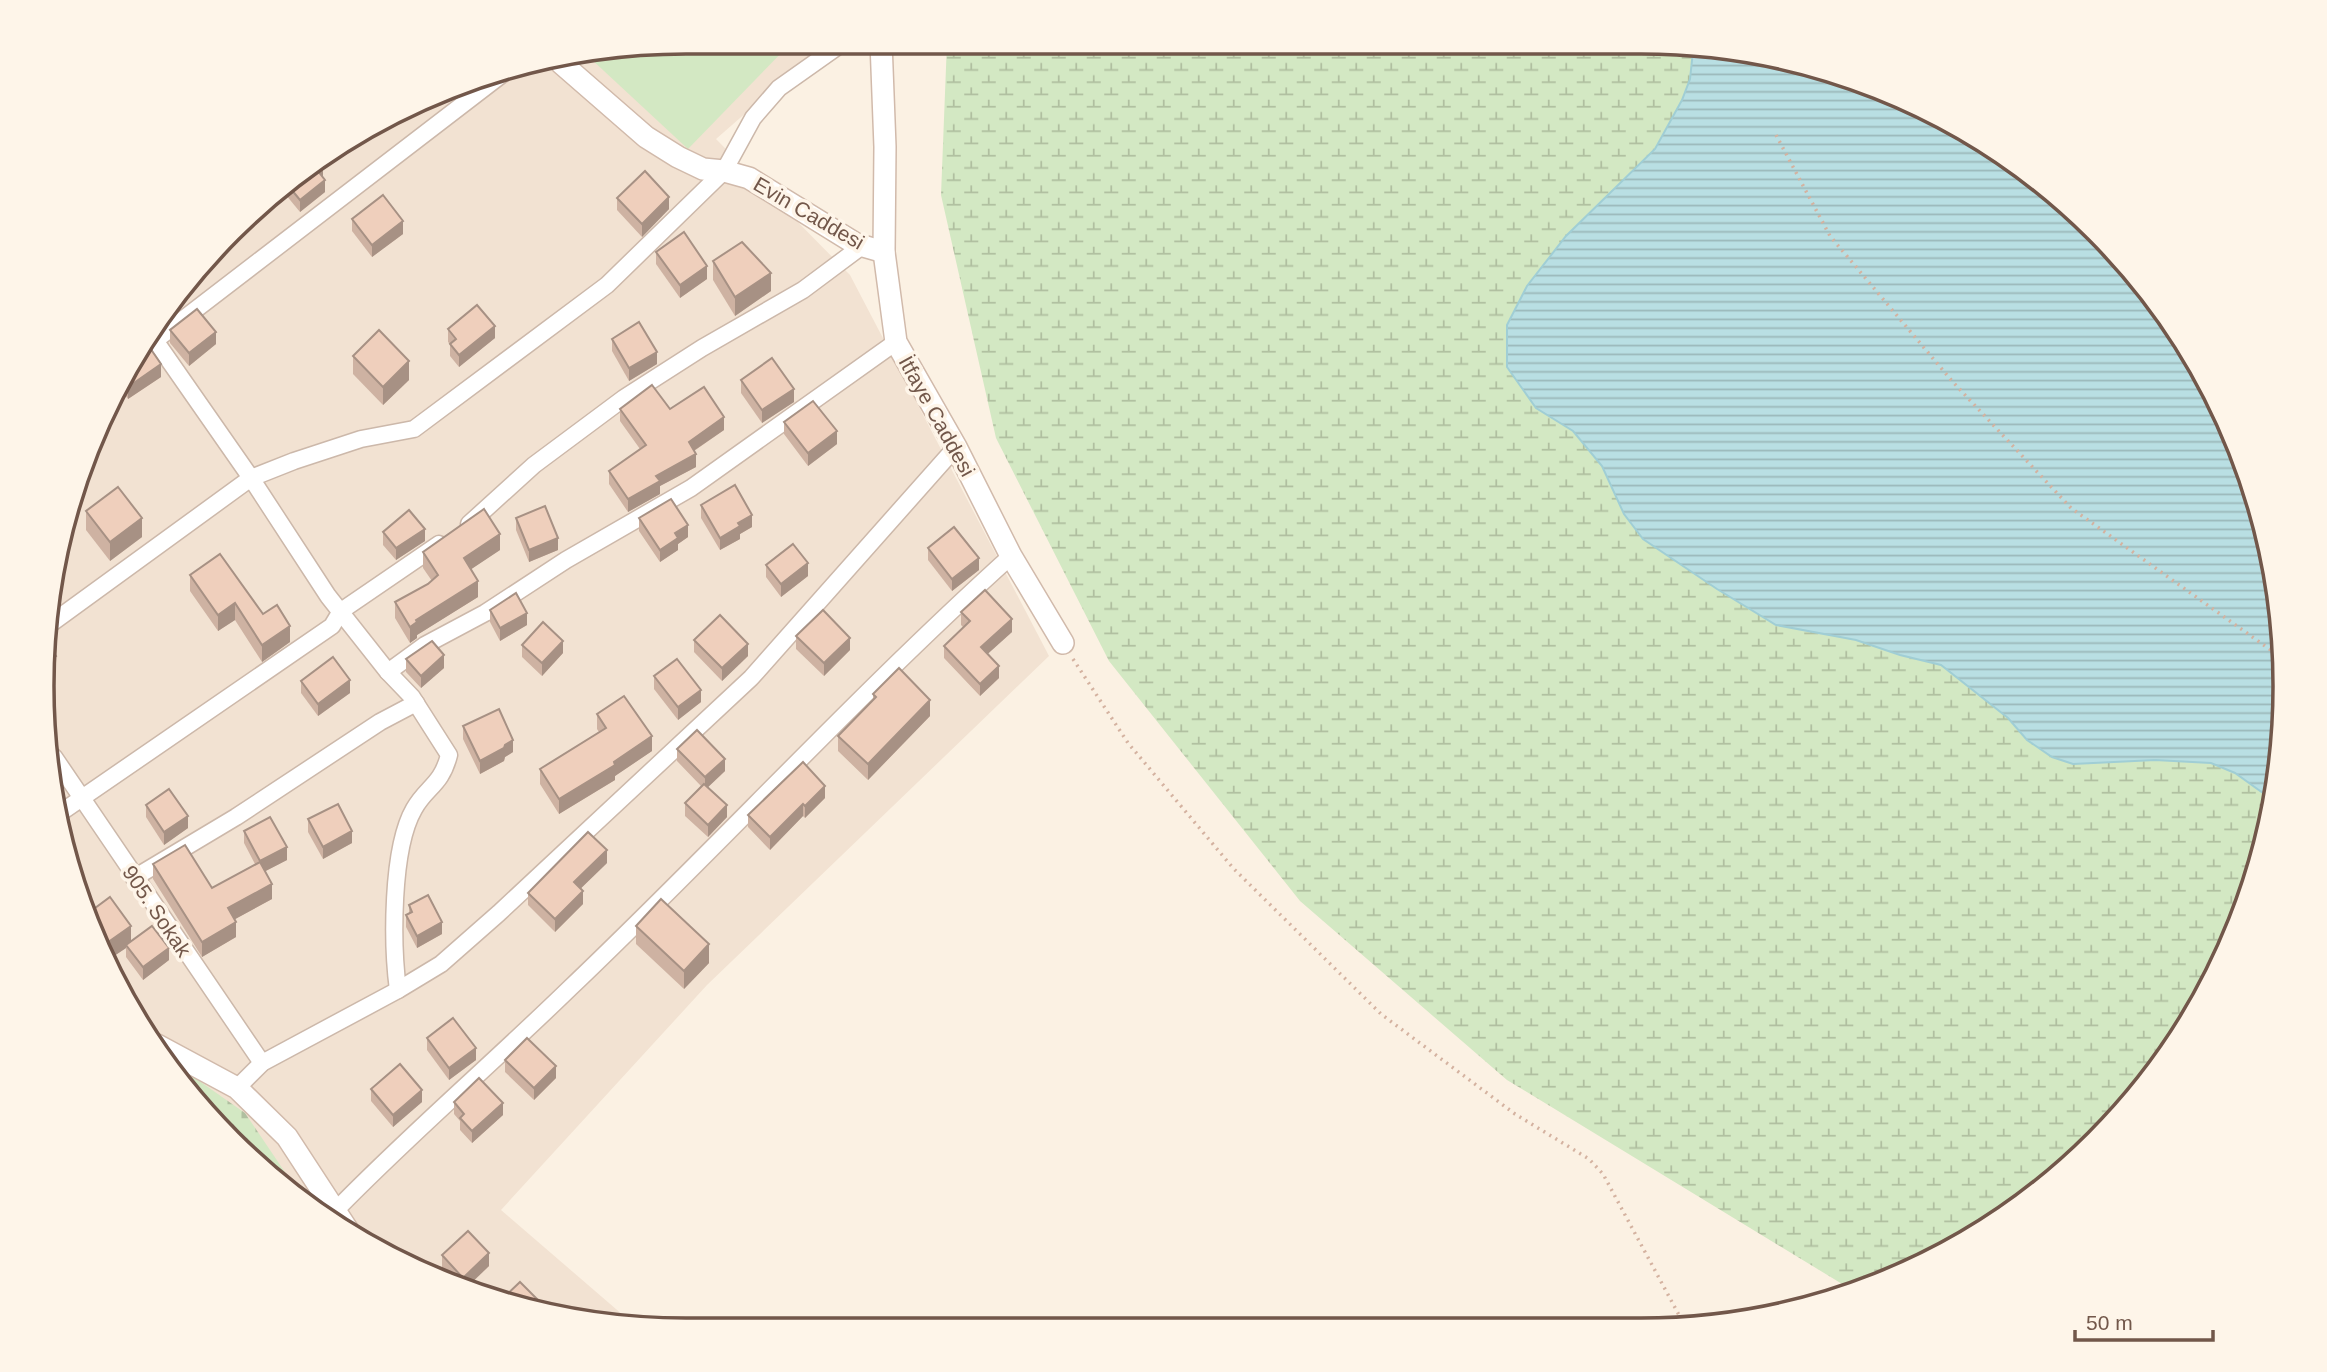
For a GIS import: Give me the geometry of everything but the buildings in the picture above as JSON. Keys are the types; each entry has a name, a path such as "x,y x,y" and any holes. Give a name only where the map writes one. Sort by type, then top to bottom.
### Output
{"street":[{"path":"59,617 251,478 361,439 414,429 607,285 724,171 753,118 779,89 827,54"},
{"name":"İtfaye Caddesi","path":"881,54 885,147 884,252 896,342 956,447 1012,556 1063,643"},
{"name":"Evin Caddesi","path":"564,66 646,137 703,169 749,178 862,246 884,252"},
{"path":"164,330 484,88"},
{"path":"66,809 332,626 341,611 468,524 534,465 624,398 702,348 803,290 862,246"},
{"path":"157,342 251,478 328,596 416,703 449,755 444,773 414,808 405,835 396,886 393,951 398,990"},
{"path":"388,672 425,645 485,613 566,560 691,488 896,342"},
{"path":"237,1088 262,1063 441,964 572,846 751,678 956,447"},
{"path":"337,1210 381,1164 570,988 939,622 1012,556"},
{"path":"134,878 236,817 380,722 416,703"},
{"name":"905. Sokak","path":"60,766 262,1063"},
{"path":"173,1053 237,1088 287,1138 339,1213"}],"path":[{"path":"1776,135 1830,236 1952,381 2071,508 2271,650"},
{"path":"1063,643 1128,743 1233,868 1381,1014 1515,1114 1589,1159 1603,1174 1680,1316"}],"shaded area":[{"path":"686,54 813,54 716,139 850,275 1049,656 707,985 501,1210 621,1314 563,1306 483,1284 407,1253 335,1211 269,1161 239,1133 185,1071 139,1002 102,928 88,889 66,809 60,768 54,686 56,645 66,563 76,522 102,444 119,407 139,370 185,301 239,239 269,211 335,161 370,139 444,102 522,76 563,66"}],"green space":[{"path":"686,54 780,54 688,149 594,61"},
{"path":"947,54 1641,54 1692,57 1690,79 1682,100 1655,150 1566,236 1536,408 1573,431 1602,466 1624,514 1643,539 1776,625 1856,640 1941,665 2008,718 2027,740 2073,764 2155,760 2211,763 2235,773 2263,793 2251,850 2225,928 2188,1002 2142,1071 2088,1133 2026,1187 1957,1233 1920,1253 1843,1284 1507,1080 1300,901 1109,661 996,438 941,195"},
{"path":"185,1071 245,1113 288,1176 239,1133"}],"water":[{"path":"1692,57 1764,66 1844,88 1920,119 1992,161 2058,211 2116,269 2142,301 2188,370 2208,407 2225,444 2251,522 2267,604 2273,686 2263,793 2235,773 2211,763 2155,760 2073,764 2052,757 2027,740 2008,718 1941,665 1856,640 1776,625 1643,539 1624,514 1602,466 1573,431 1536,408 1507,367 1507,325 1527,286 1566,236 1655,149 1682,100 1690,79"}]}
